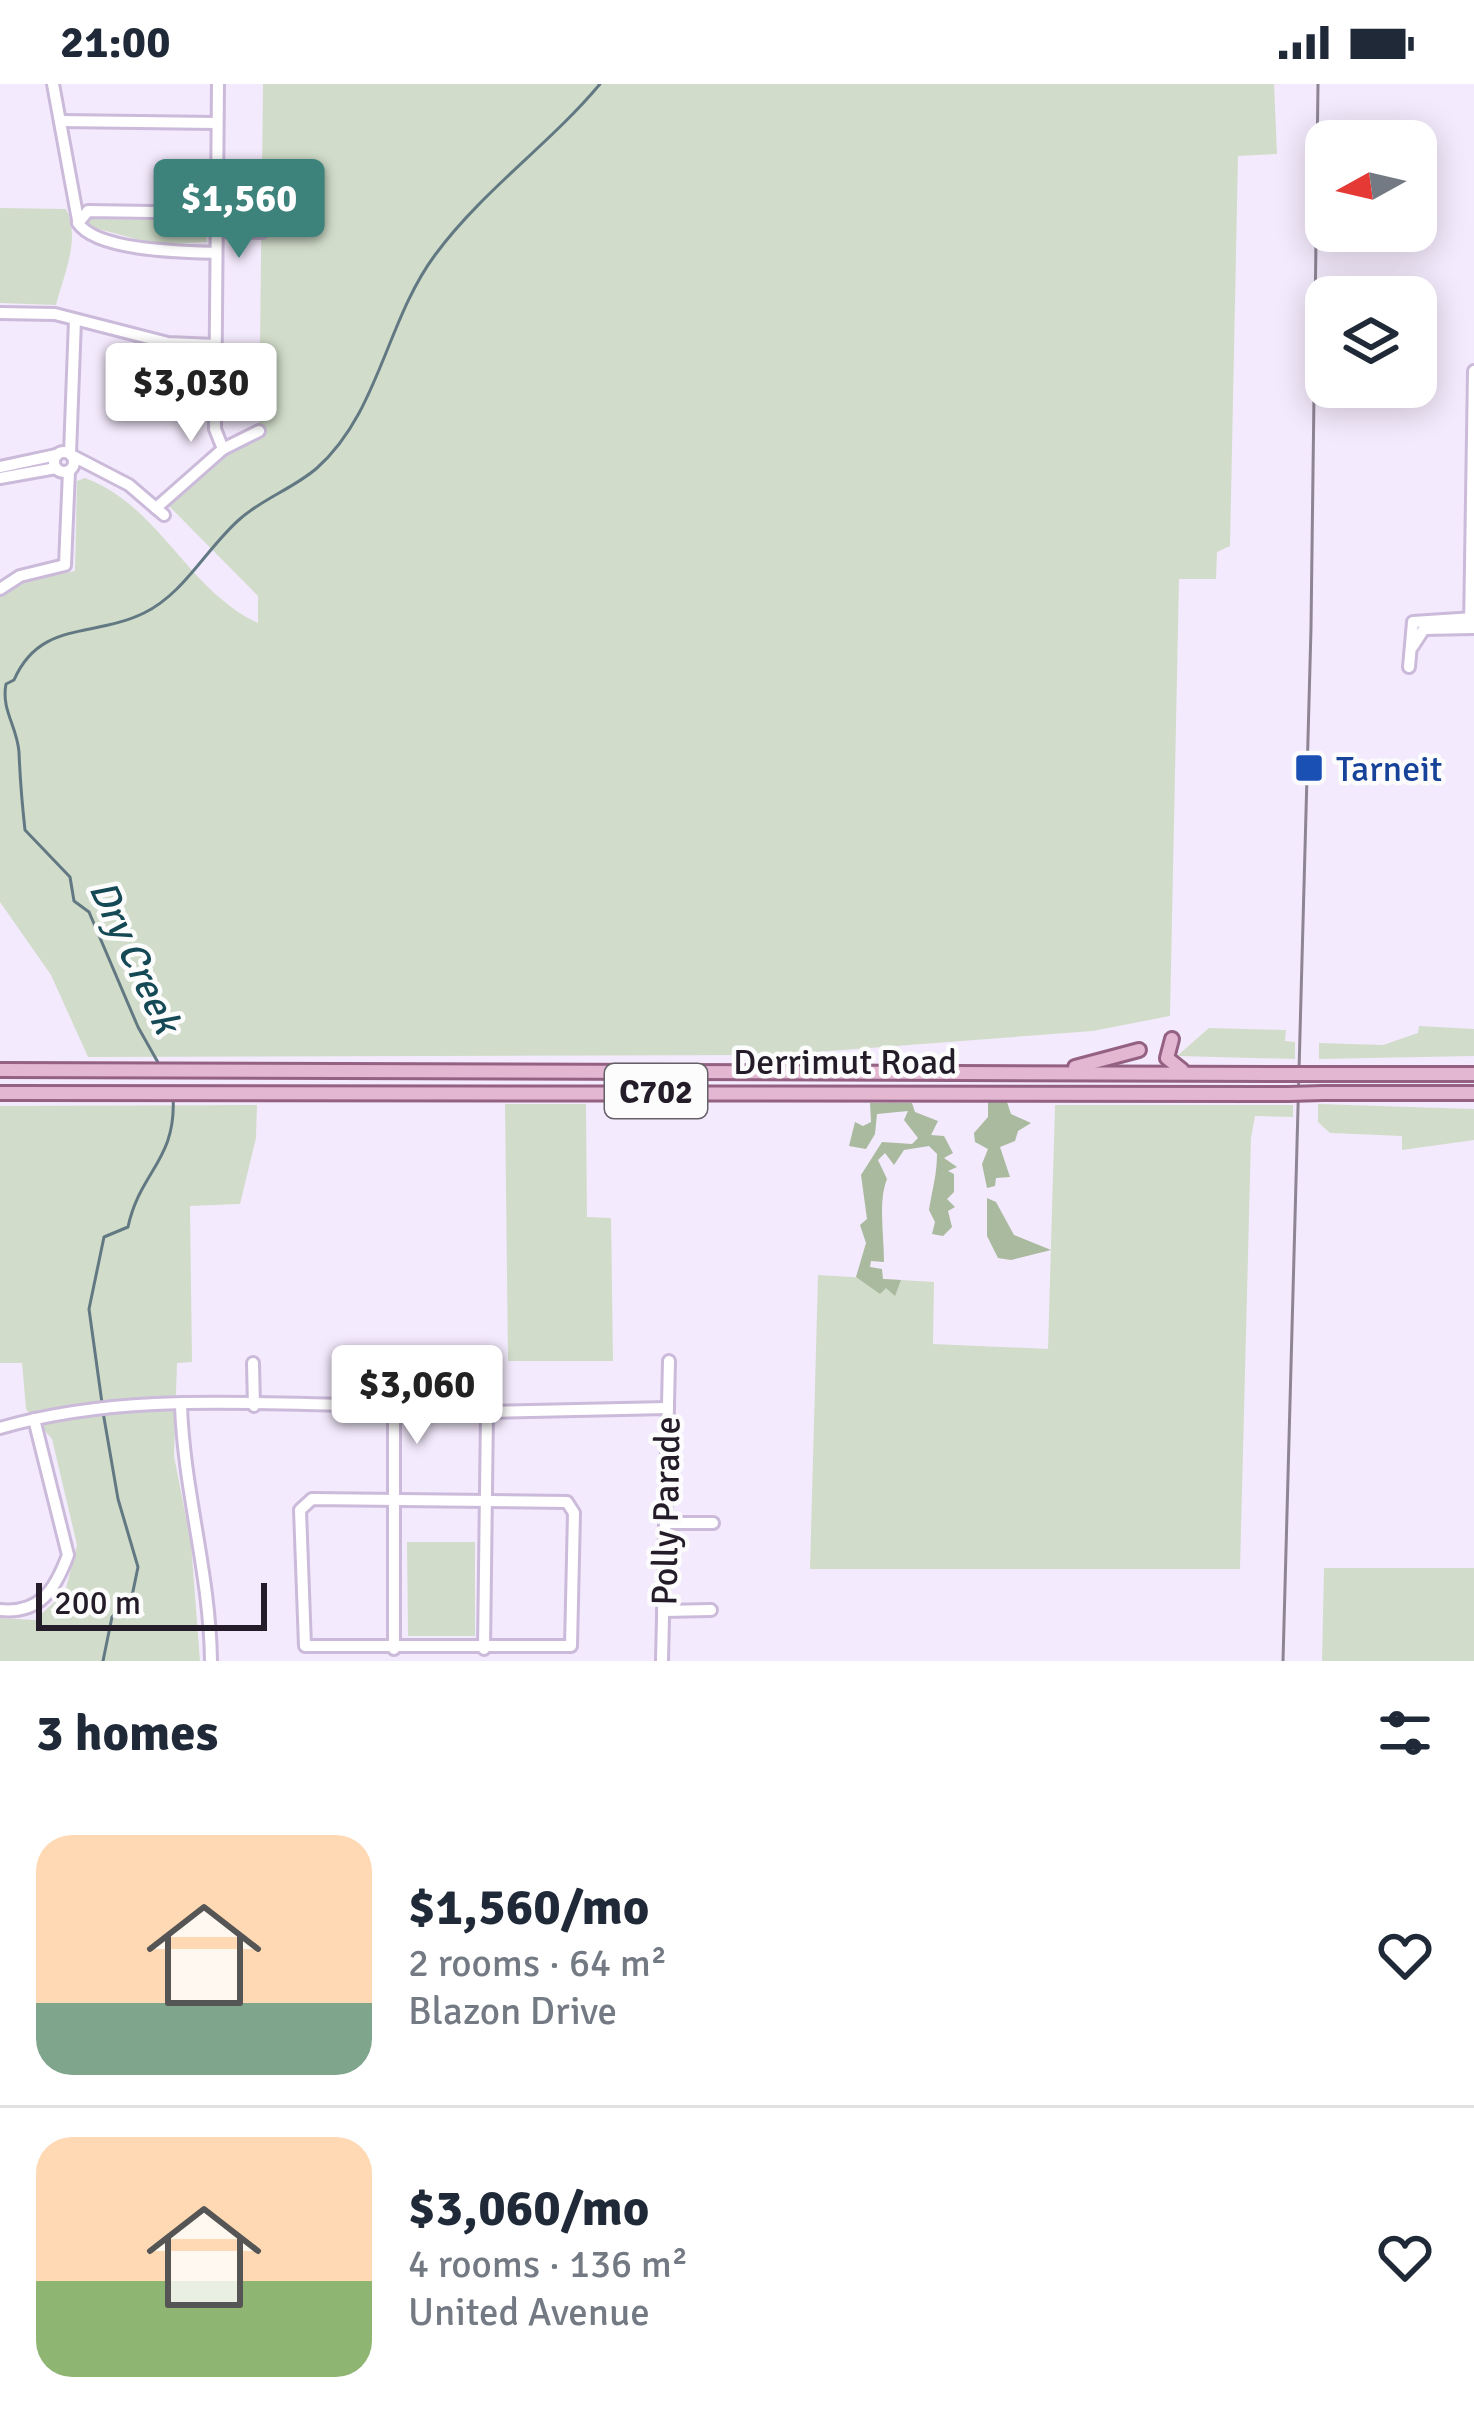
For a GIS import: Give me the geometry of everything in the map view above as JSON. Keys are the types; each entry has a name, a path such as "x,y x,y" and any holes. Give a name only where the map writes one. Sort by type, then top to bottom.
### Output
{"main road":[{"path":"1172,1039 1168,1062 1190,1072"},
{"path":"1062,1070 1138,1050"},
{"name":"Derrimut Road","path":"0,1070 1474,1074"},
{"path":"1132,1094 1135,1072"},
{"name":"Derrimut Road","path":"0,1093 1474,1094"}],"street":[{"path":"53,84 72,200 86,232 148,250 215,253"},
{"path":"218,84 214,429 223,449"},
{"path":"60,121 217,123"},
{"path":"81,217 216,213"},
{"path":"216,231 262,232"},
{"path":"0,313 75,320 168,343 215,345"},
{"path":"0,589 20,576 65,565 68,496 64,462 75,320"},
{"path":"1409,668 1413,622 1472,623 1474,371"},
{"path":"0,467 64,462 99,470 160,512 223,449 259,431"},
{"path":"0,478 64,462"},
{"name":"Polly Parade","path":"662,1661 669,1361"},
{"path":"394,1362 394,1649"},
{"path":"254,1363 254,1406"},
{"path":"0,1428 82,1408 124,1405 394,1406"},
{"path":"181,1406 184,1462 206,1566 211,1661"},
{"path":"484,1649 484,1421 491,1409 668,1408"},
{"path":"0,1610 38,1606 68,1555 34,1418"},
{"path":"309,1499 484,1501 571,1504 574,1615 573,1641 566,1648 438,1655 305,1646 300,1536 301,1507 309,1499"},
{"path":"665,1523 712,1523"},
{"path":"663,1610 710,1610"}],"green space":[{"path":"263,84 1274,84 1277,154 1238,156 1230,546 1217,552 1216,579 1179,579 1170,1016 1093,1031 777,1055 88,1057 51,975 0,902 0,595 20,581 75,571 77,481 85,478 134,508 212,591 258,623 258,596 169,506 228,451 259,435"},
{"path":"0,208 66,209 72,244 56,305 0,303"},
{"path":"88,219 203,220 207,242 159,245 87,226"},
{"path":"1419,1026 1474,1029 1474,1056 1319,1059 1319,1043 1383,1045 1418,1033"},
{"path":"1209,1028 1286,1030 1285,1041 1295,1042 1295,1059 1177,1056"},
{"path":"1006,1099 1011,1114 1031,1123 1018,1131 1015,1141 1000,1147 1010,1177 996,1178 995,1186 987,1188 982,1164 988,1149 975,1142 974,1133 988,1117 988,1101"},
{"path":"870,1103 912,1103 915,1112 938,1121 931,1135 944,1136 953,1153 944,1158 957,1167 948,1171 954,1174 954,1192 947,1199 955,1207 948,1211 952,1227 943,1236 932,1234 935,1222 929,1210 937,1154 929,1146 904,1150 894,1165 885,1153 878,1160 887,1179 882,1208 884,1262 871,1261 870,1267 882,1269 883,1279 901,1280 895,1296 886,1288 880,1294 856,1277 866,1243 860,1225 867,1219 861,1175 882,1142 912,1144 918,1138 904,1120 908,1111 877,1114 875,1134 866,1149 849,1146 855,1122 863,1126 871,1122"},
{"path":"505,1104 586,1104 587,1217 611,1218 613,1361 508,1361"},
{"path":"1318,1104 1474,1109 1474,1140 1402,1150 1402,1136 1330,1133 1318,1122"},
{"path":"257,1105 256,1138 240,1204 190,1206 192,1362 177,1363 174,1456 191,1543 200,1661 0,1661 0,1618 35,1620 65,1592 77,1545 52,1439 26,1409 22,1363 0,1363 0,1106"},
{"path":"1055,1105 1293,1105 1293,1117 1255,1116 1251,1138 1240,1569 810,1569 818,1275 934,1282 933,1344 1048,1349"},
{"path":"987,1198 996,1202 1014,1235 1051,1250 1011,1260 998,1258 987,1236"},
{"path":"407,1542 475,1542 475,1636 408,1636"},
{"path":"1324,1568 1474,1568 1474,1661 1322,1661"}],"waterway":[{"name":"Dry Creek","path":"160,1066 138,1027 89,912 74,901 70,877 25,830 19,752 6,684 38,648 53,639 125,621 159,604 241,518 317,468 355,421 418,281 435,255 600,84"},
{"name":"Dry Creek","path":"102,1403 89,1309 104,1237 128,1227 164,1151 173,1096"},
{"name":"Dry Creek","path":"103,1412 118,1499 138,1567 132,1596 112,1617 103,1661"}],"railway":[{"path":"1283,1661 1311,628 1318,84"}],"place":[{"name":"Tarneit","path":"1309,768"}]}
